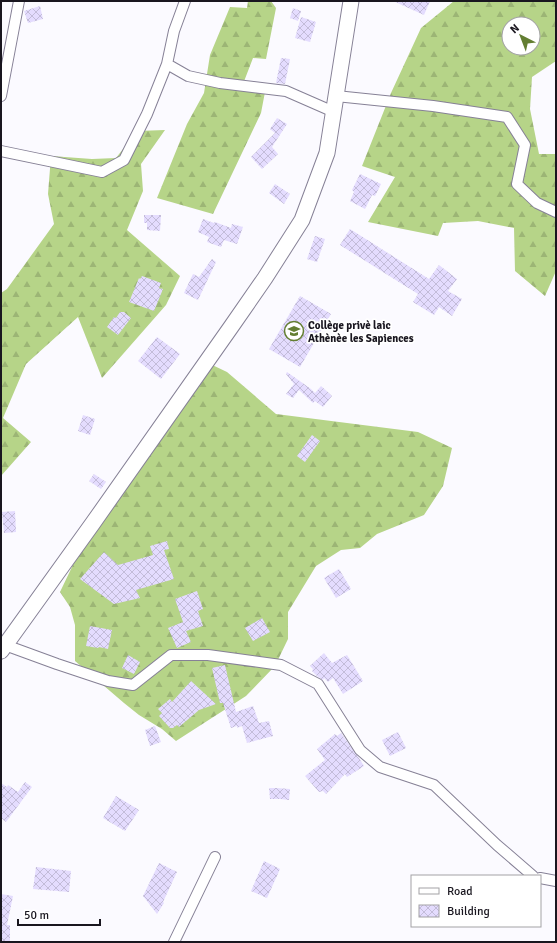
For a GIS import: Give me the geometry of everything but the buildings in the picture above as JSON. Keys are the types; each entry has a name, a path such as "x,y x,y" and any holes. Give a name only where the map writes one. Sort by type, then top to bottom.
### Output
{"street":[{"path":"1,96 19,1"},
{"path":"1,151 102,172 124,160 147,114 167,64 174,31 185,1"},
{"path":"351,1 327,153 302,220 265,278 227,333 3,648 108,681 133,685 171,655 208,655 281,666 318,684 360,750 380,766 434,785 497,845 532,875"},
{"path":"167,64 188,76 220,83 286,91 334,112"},
{"path":"336,96 433,106 507,117 525,145 517,184 537,203 556,212"},
{"path":"174,942 215,857"},
{"path":"541,878 556,881"}],"green space":[{"path":"248,1 271,1 276,8 266,59 253,58 243,84 265,92 261,113 213,214 157,198 187,124 204,93 210,55 230,7 247,8"},
{"path":"454,1 556,1 556,61 532,77 530,109 539,154 556,154 556,271 545,296 515,271 514,228 478,221 443,223 438,236 368,222 395,177 362,166 391,93 421,28"},
{"path":"165,130 141,164 143,191 127,230 180,276 166,305 102,378 78,317 26,364 3,418 31,442 1,476 1,293 7,289 54,224 48,194 51,156 92,159 116,158 137,131"},
{"path":"206,362 227,372 276,414 418,432 452,448 443,486 424,515 377,534 360,548 341,550 316,566 288,612 288,639 275,666 246,696 176,741 162,729 139,715 75,661 75,625 70,607 60,592 93,523"}],"place":[{"name":"Collège privè laic Athènèe les Sapiences","path":"294,331"}]}
